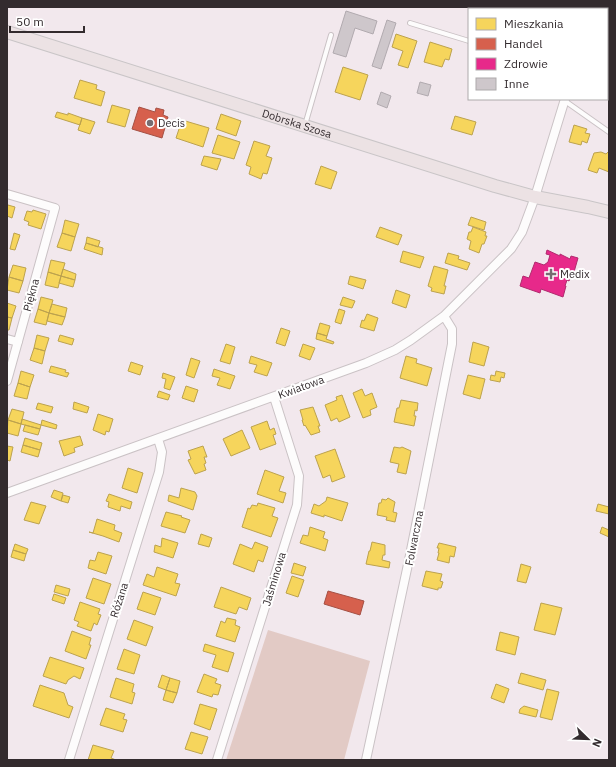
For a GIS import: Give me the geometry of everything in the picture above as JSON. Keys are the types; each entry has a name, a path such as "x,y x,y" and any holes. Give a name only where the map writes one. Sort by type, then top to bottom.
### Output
{"main road":[{"name":"Dobrska Szosa","path":"7,32 494,186 535,197 588,206 609,212"},
{"name":"Dobrska Szosa","path":"588,206 609,204"}],"street":[{"name":"Kwiatowa","path":"7,493 366,363 395,350 411,340 444,316 511,249 519,237 535,197 565,100"},
{"name":"Piękna","path":"7,194 54,208 7,381"},
{"name":"Folwarczna","path":"366,760 410,556 452,344 452,329 444,316"},
{"path":"7,339 18,342"},
{"name":"Jaśminowa","path":"217,760 297,505 300,476 274,397"},
{"name":"Różana","path":"69,760 159,472 162,452 158,439"}],"lane":[{"path":"410,23 468,41"},
{"path":"304,126 331,35"},
{"path":"565,100 609,132"}],"shaded area":[{"path":"268,630 370,661 344,760 226,760"}],"building: Mieszkania":[{"path":"396,34 417,41 408,68 398,65 403,51 392,47"},
{"path":"430,42 452,49 449,60 445,59 442,67 424,62"},
{"path":"343,67 368,75 360,100 335,92"},
{"path":"80,80 97,85 96,89 105,92 101,106 74,98"},
{"path":"112,105 130,110 125,127 107,122"},
{"path":"57,112 68,115 68,113 82,118 80,125 55,117"},
{"path":"221,114 241,121 236,136 216,129"},
{"path":"455,116 476,122 472,135 451,129"},
{"path":"82,118 95,122 90,134 78,130"},
{"path":"182,120 209,128 203,147 176,138"},
{"path":"574,125 587,129 585,133 590,134 587,143 582,141 581,145 569,142"},
{"path":"218,135 240,142 234,159 212,153"},
{"path":"254,141 270,146 266,156 272,158 267,174 263,173 261,179 249,174 251,167 246,165"},
{"path":"601,152 606,154 609,152 609,172 599,168 597,173 588,170 594,153"},
{"path":"204,156 221,159 217,170 201,165"},
{"path":"321,166 337,172 331,189 315,184"},
{"path":"8,205 15,207 12,218 7,216"},
{"path":"33,210 46,214 41,229 28,225 29,222 24,220 27,211 32,212"},
{"path":"471,217 486,222 484,230 468,225"},
{"path":"65,220 79,224 75,237 62,233"},
{"path":"380,227 402,235 398,245 376,237"},
{"path":"473,227 486,232 485,236 487,236 479,253 469,249 471,241 467,239 469,232 471,232"},
{"path":"14,233 20,235 15,250 10,249"},
{"path":"62,233 75,237 71,251 57,247"},
{"path":"87,237 100,241 98,247 86,243"},
{"path":"86,243 103,248 102,255 84,249"},
{"path":"403,251 424,257 420,268 400,262"},
{"path":"448,253 459,256 458,259 470,263 467,270 445,263"},
{"path":"51,260 65,263 61,276 48,272"},
{"path":"13,265 26,268 23,281 9,277"},
{"path":"434,266 448,270 444,286 446,286 444,294 431,291 432,288 428,286"},
{"path":"63,269 76,274 75,280 61,276"},
{"path":"48,272 61,276 58,288 45,285"},
{"path":"61,276 75,280 73,287 59,283"},
{"path":"350,276 366,280 363,289 348,284"},
{"path":"9,277 23,281 19,293 7,290"},
{"path":"396,290 410,295 406,308 392,303"},
{"path":"41,297 53,300 49,313 38,309"},
{"path":"343,297 355,301 352,308 340,305"},
{"path":"7,303 16,306 12,318 7,317"},
{"path":"52,304 67,308 65,317 49,313"},
{"path":"38,309 49,313 46,325 34,322"},
{"path":"339,309 345,311 341,324 335,322"},
{"path":"49,313 65,317 62,325 47,321"},
{"path":"367,314 378,318 374,331 360,327 362,320 364,321"},
{"path":"7,317 12,318 9,330 7,330"},
{"path":"320,323 330,326 327,336 317,333"},
{"path":"281,328 290,331 285,346 276,343"},
{"path":"317,333 327,336 326,339 334,342 333,344 316,339"},
{"path":"37,335 49,338 45,351 34,348"},
{"path":"60,335 74,339 72,345 58,341"},
{"path":"473,342 489,347 484,366 469,362"},
{"path":"226,344 235,347 230,364 220,361"},
{"path":"303,344 315,348 310,360 299,356"},
{"path":"34,348 45,351 42,364 30,360"},
{"path":"251,356 272,363 267,376 254,372 257,365 249,363"},
{"path":"406,356 417,359 416,363 432,368 427,386 400,378"},
{"path":"191,358 200,361 194,378 186,375"},
{"path":"131,362 143,366 140,375 128,371"},
{"path":"51,366 66,370 65,372 69,373 67,377 49,372"},
{"path":"214,369 235,376 230,389 217,385 220,378 212,376"},
{"path":"21,371 34,375 30,387 18,383"},
{"path":"496,371 505,373 504,378 501,377 500,382 490,380 491,375 495,376"},
{"path":"163,373 175,377 170,390 164,388 166,379 162,378"},
{"path":"468,375 485,379 480,399 463,394"},
{"path":"18,383 30,387 27,399 14,396"},
{"path":"186,386 198,390 194,402 182,398"},
{"path":"362,389 365,396 372,393 377,407 370,410 371,415 363,418 353,393"},
{"path":"159,391 170,395 168,400 157,397"},
{"path":"342,395 350,417 339,422 337,418 331,421 325,405 337,400 336,397"},
{"path":"401,400 418,403 417,411 415,410 414,416 416,416 414,426 394,422 397,408 399,408"},
{"path":"74,402 89,407 87,413 73,409"},
{"path":"38,403 53,407 51,413 36,409"},
{"path":"313,407 320,426 318,426 320,432 311,435 305,425 304,426 300,410"},
{"path":"12,409 24,412 21,424 8,420"},
{"path":"98,414 113,419 109,432 106,431 105,435 93,430"},
{"path":"22,419 41,425 40,429 21,424"},
{"path":"8,420 21,424 18,436 7,433"},
{"path":"42,420 57,425 56,429 41,425"},
{"path":"267,421 270,430 274,428 276,434 273,435 276,444 260,450 251,427"},
{"path":"25,425 40,429 38,435 23,431"},
{"path":"242,430 250,448 231,456 223,439"},
{"path":"80,436 83,445 74,448 75,452 64,456 59,441"},
{"path":"25,438 42,443 40,450 23,445"},
{"path":"23,445 40,450 38,457 21,452"},
{"path":"7,446 13,447 10,461 7,460"},
{"path":"203,446 207,457 204,457 206,470 195,474 188,460 191,459 188,451"},
{"path":"394,447 402,447 411,451 406,474 397,472 399,464 390,462"},
{"path":"335,449 345,477 332,482 330,475 323,478 315,456"},
{"path":"128,468 143,473 137,493 122,488"},
{"path":"265,470 284,477 279,491 286,493 283,503 257,494"},
{"path":"181,488 195,492 197,496 193,510 168,501 169,495 179,498"},
{"path":"54,490 63,493 61,501 51,497"},
{"path":"109,494 132,502 130,509 121,506 120,511 108,507 109,502 106,501"},
{"path":"63,495 70,497 68,503 61,501"},
{"path":"327,497 348,503 342,521 324,515 324,517 311,513 314,504 319,506 326,501"},
{"path":"388,498 395,502 393,512 397,513 395,522 386,520 387,517 377,515 379,503 381,503 382,499 386,500"},
{"path":"31,502 46,506 39,524 24,520"},
{"path":"258,503 275,508 272,516 278,518 271,537 242,527 248,508 250,509 252,505 257,506"},
{"path":"598,504 609,507 609,514 596,511"},
{"path":"166,512 182,516 181,517 190,520 185,533 161,526"},
{"path":"97,519 115,525 114,530 122,533 119,542 89,532 93,533"},
{"path":"310,527 325,532 323,538 328,540 325,551 300,543 303,535 308,536"},
{"path":"602,527 609,530 609,537 600,533"},
{"path":"201,534 212,538 209,547 198,544"},
{"path":"162,538 178,543 173,558 154,552 155,545 161,547"},
{"path":"255,542 268,547 263,562 258,560 254,572 233,564 240,544 252,549"},
{"path":"372,542 385,545 385,555 383,555 382,560 390,562 389,568 366,564"},
{"path":"439,543 456,547 454,557 450,556 449,563 437,560 439,548 437,548"},
{"path":"15,544 28,549 26,554 13,550"},
{"path":"13,550 26,554 24,561 11,557"},
{"path":"98,552 112,556 106,574 88,568 90,560 95,561"},
{"path":"294,563 306,567 303,576 291,573"},
{"path":"521,564 531,567 526,583 517,581"},
{"path":"157,567 178,574 175,583 180,584 176,596 143,585 147,574 154,577"},
{"path":"426,571 442,574 440,581 443,582 441,588 438,588 438,590 422,586"},
{"path":"292,576 304,580 298,597 286,593"},
{"path":"93,578 111,584 104,604 86,598"},
{"path":"56,585 70,589 68,596 54,592"},
{"path":"221,587 251,598 247,610 239,607 236,614 214,607"},
{"path":"143,592 161,598 155,615 137,609"},
{"path":"54,594 66,598 64,604 52,600"},
{"path":"80,602 100,609 98,614 101,615 97,625 94,623 91,631 77,626 79,622 74,620"},
{"path":"541,603 562,608 555,635 534,630"},
{"path":"227,618 236,620 235,625 240,627 235,642 216,636 221,621 225,623"},
{"path":"134,620 153,627 146,646 127,639"},
{"path":"72,631 91,638 89,645 91,645 86,659 65,651"},
{"path":"500,632 519,637 515,655 496,650"},
{"path":"205,644 234,653 228,672 212,667 216,655 203,651"},
{"path":"124,649 140,655 134,674 117,669"},
{"path":"50,657 84,668 80,679 74,676 68,680 66,684 43,676"},
{"path":"521,673 546,680 543,690 518,683"},
{"path":"204,674 217,679 215,683 221,685 218,695 213,694 212,697 197,692"},
{"path":"162,675 170,678 166,690 158,687"},
{"path":"116,678 134,684 132,692 135,693 132,704 110,697"},
{"path":"170,678 180,681 177,693 166,690"},
{"path":"496,684 509,689 504,703 491,698"},
{"path":"40,685 64,693 68,705 73,707 69,718 33,706"},
{"path":"547,689 559,692 552,720 540,717"},
{"path":"166,690 177,693 173,703 163,700"},
{"path":"200,704 217,709 210,730 194,724"},
{"path":"524,706 538,710 536,717 519,713 520,709"},
{"path":"106,708 125,714 123,719 127,720 123,732 100,725"},
{"path":"191,732 208,737 202,754 185,749"},
{"path":"93,745 114,751 111,758 116,760 88,760"}],"building: Handel":[{"name":"Decis","path":"139,107 155,112 156,108 164,110 163,115 168,117 162,138 132,129"},
{"path":"328,591 364,601 360,615 324,604"}],"building: Zdrowie":[{"name":"Medix","path":"547,250 570,259 571,256 578,258 574,272 573,271 569,281 567,280 563,297 541,289 540,293 520,286 523,276 529,278 535,262 544,265 548,262 550,255 546,254"}],"building: Inne":[{"path":"346,11 377,21 373,34 355,28 346,57 333,53"},
{"path":"387,20 396,23 381,69 372,66"},
{"path":"420,82 431,85 428,96 417,93"},
{"path":"381,92 391,96 387,108 377,104"}],"place":[{"name":"Decis","path":"150,123"},
{"name":"Medix","path":"551,274"}]}
